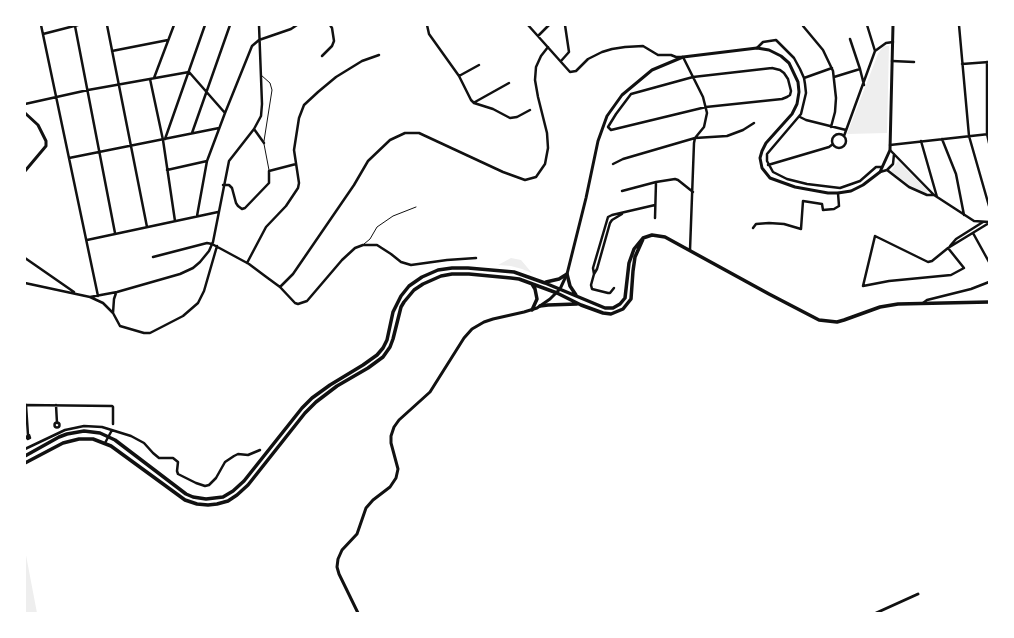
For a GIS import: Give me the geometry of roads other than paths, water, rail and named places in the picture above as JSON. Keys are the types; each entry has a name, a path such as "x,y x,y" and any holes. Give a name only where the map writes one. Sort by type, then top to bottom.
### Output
{"main road":[{"path":"25,456 59,437 73,432 92,432 115,440 186,494 193,497 206,499 223,497 233,492 241,485 302,408 312,398 377,355 387,340 393,312 398,301 405,291 418,280 427,275 445,269 468,268 514,272 545,282 605,308 613,308 620,304 625,298 631,254 643,238 652,235 661,235 819,320 837,322 884,306 923,303 989,302"},
{"path":"25,463 73,439 93,439 105,443 184,500 197,504 208,505 228,501 237,496 248,485 316,402 337,386 368,368 383,356 390,347 404,302 418,287 434,278 452,274 520,279 557,293 581,305 608,314 620,311 627,305 631,297 635,257 643,238"},
{"path":"545,282 559,279 567,274 570,286 577,296"},
{"path":"531,283 535,289 537,299 532,310"},
{"path":"540,306 571,304 581,305"}],"street":[{"path":"41,25 98,296"},
{"path":"63,25 64,29"},
{"path":"43,34 78,25"},
{"path":"107,25 147,227"},
{"path":"154,78 174,25"},
{"path":"164,139 205,25"},
{"path":"192,133 230,25"},
{"path":"90,297 117,292 180,274 193,268 209,251 212,244 229,161 260,120 262,111 259,25"},
{"path":"197,216 208,162 219,128 252,46 259,40 291,29 297,25"},
{"path":"322,56 332,46 334,41 332,28 330,25"},
{"path":"427,25 429,34 459,76 474,103 493,109 510,118 517,117 530,110"},
{"path":"528,25 570,72 573,72 588,60 602,52 625,47 643,46 658,55 671,55 676,57 757,48 769,50 781,56 789,63 798,82 799,92 797,104 792,114 766,143 762,151 760,162 762,168 770,178 774,180 810,190 838,193 851,191 859,188 880,172 887,170 893,164 894,154"},
{"path":"538,36 549,25"},
{"path":"561,61 570,52 565,25"},
{"path":"867,25 876,51"},
{"path":"880,172 890,150 893,25"},
{"path":"959,25 969,136 989,206"},
{"path":"74,26 88,90 115,234"},
{"path":"803,26 823,50 832,68 836,98 835,112 831,127"},
{"path":"850,39 864,85"},
{"path":"112,51 168,40"},
{"path":"757,48 763,42 776,40 794,58 804,78 806,93 800,117 767,154 768,165 775,174 807,184 840,188 854,184 860,181 872,169 882,167"},
{"path":"833,144 839,147 843,146 846,140 844,136 846,130 876,51 886,43 893,42"},
{"path":"280,287 293,274 354,185 368,160 390,140 405,133 419,133 503,172 525,180 536,177 545,164 548,148 547,133 535,80 536,67 541,56 548,47"},
{"path":"247,263 266,227 286,206 297,191 299,183 295,144 299,118 304,105 336,77 362,61 379,55"},
{"path":"683,57 706,107 706,123 701,132 695,138 693,151 693,192 690,250"},
{"path":"358,613 339,574 337,567 338,559 342,550 357,534 366,508 373,500 390,487 396,478 398,469 391,443 391,436 394,427 399,420 430,392 464,338 472,329 493,319 532,310 557,293 567,274 586,198 598,141 607,116 622,95 646,74 660,66 683,57"},
{"path":"892,61 914,62"},
{"path":"962,64 988,62 989,144"},
{"path":"459,76 479,65"},
{"path":"772,68 780,70 784,73 788,79 791,91 790,95 782,99 706,107 611,130 608,127 631,94 693,76 772,68"},
{"path":"804,78 832,68"},
{"path":"834,77 860,69"},
{"path":"25,104 88,90 189,72"},
{"path":"189,72 225,114"},
{"path":"150,79 164,139 175,221"},
{"path":"474,103 509,83"},
{"path":"25,113 38,125 46,141 46,146 25,171"},
{"path":"800,117 806,120 846,130"},
{"path":"613,164 623,159 695,138 728,136 743,130 754,123"},
{"path":"69,158 219,128"},
{"path":"254,129 264,143"},
{"path":"833,144 832,140 834,136 838,134 844,136"},
{"path":"890,144 988,134"},
{"path":"942,139 956,174 964,216"},
{"path":"921,141 938,198"},
{"path":"768,165 829,147 833,144"},
{"path":"890,150 938,198 974,221 989,222"},
{"path":"168,170 208,162"},
{"path":"223,185 229,185 232,188 236,203 238,206 245,208 269,184 269,170 296,164"},
{"path":"887,170 908,187 926,195 934,195"},
{"path":"622,192 656,182 678,180 693,192"},
{"path":"655,218 656,182"},
{"path":"753,228 756,224 769,223 784,224 801,229 804,201 822,204 823,210 834,209 838,206 838,193"},
{"path":"614,288 610,293 608,293 592,289 591,285 610,223 612,220 625,213 655,205"},
{"path":"87,240 218,212"},
{"path":"948,248 956,239 983,221"},
{"path":"948,248 964,268 951,275 888,281 862,286 876,236 928,262 932,261 948,248 989,222"},
{"path":"973,233 989,262"},
{"path":"153,257 207,243 212,244 247,263 280,287 295,303 301,304 310,299 342,260 355,248 363,245 377,245 401,262 411,264 476,258"},
{"path":"25,283 90,297 103,303 113,313 120,326 144,333 150,333 183,316 198,302 204,291 217,246"},
{"path":"25,258 76,294"},
{"path":"923,303 926,300 971,289 989,282"},
{"path":"113,313 114,299 117,292"},
{"path":"28,435 26,405 112,406 113,424"},
{"path":"56,405 57,422"},
{"path":"25,449 65,430 84,426 112,430 131,436 144,443 159,458 173,458 178,462 178,474 205,486 209,485 216,478 225,462 234,456 238,454 248,455 260,450"},
{"path":"105,443 112,430"},
{"path":"876,613 918,594"}],"lane":[{"path":"261,75 270,83 272,90 264,143 269,170"},
{"path":"363,245 370,239 377,227 393,216 416,207"}]}
